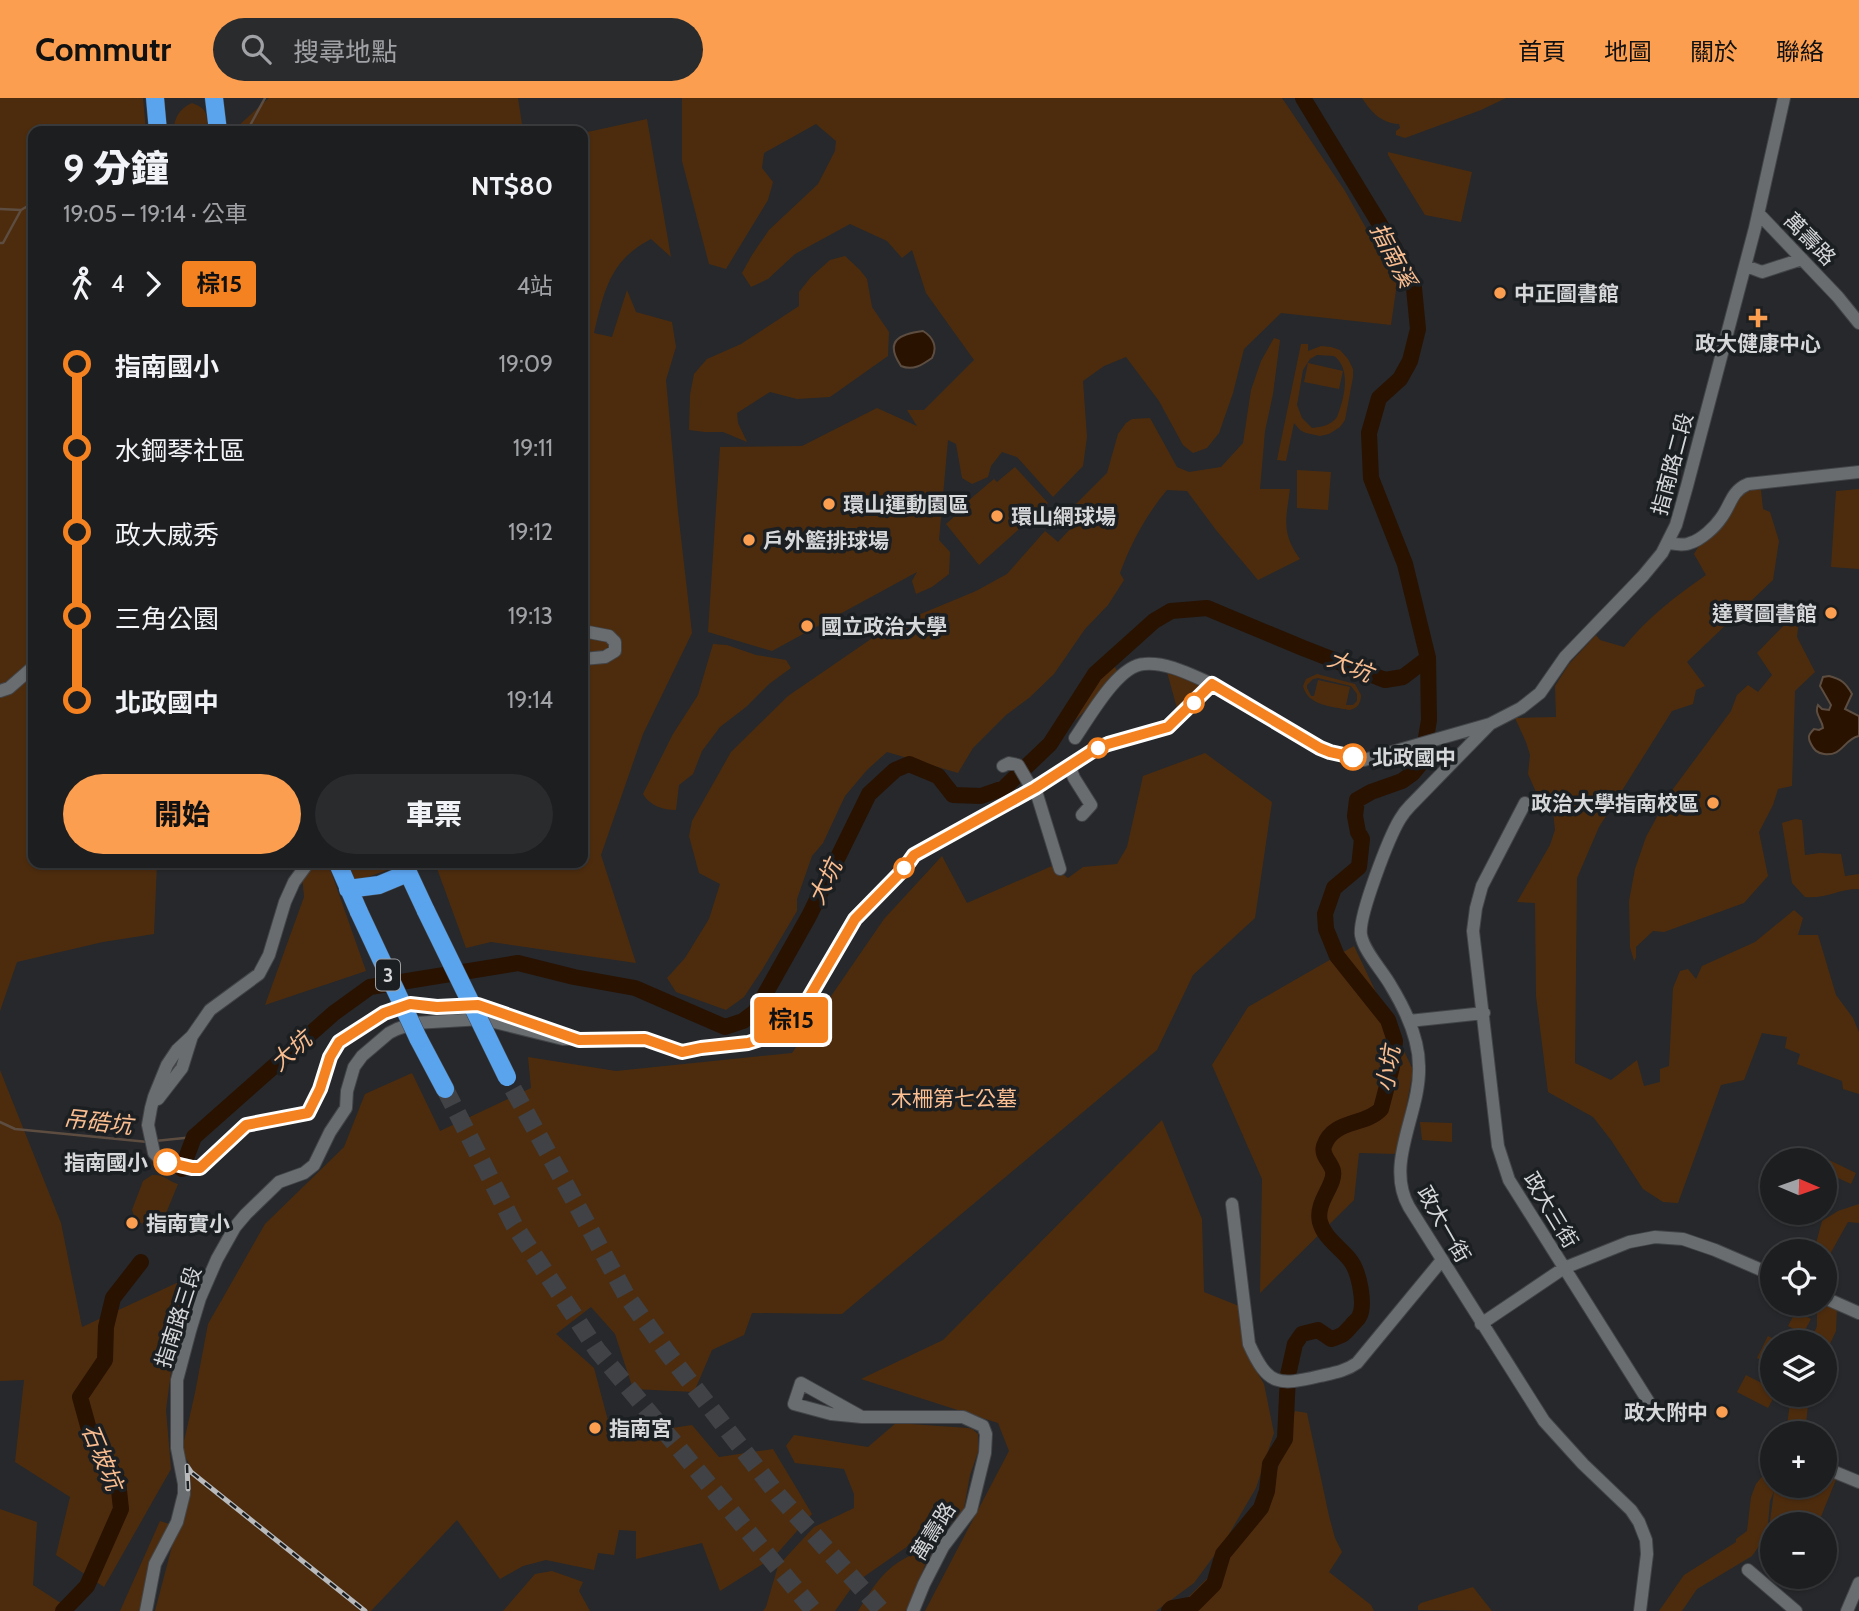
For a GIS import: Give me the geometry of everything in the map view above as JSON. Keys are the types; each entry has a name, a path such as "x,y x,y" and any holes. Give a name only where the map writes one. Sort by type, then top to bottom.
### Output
{"highway":[{"path":"155,98 158,126"},
{"path":"214,98 217,126"},
{"name":"3","path":"340,868 418,1038 445,1089"},
{"path":"348,889 379,884 406,868 510,1083"}],"street":[{"name":"指南路二段","path":"1212,684 1330,752 1364,760 1490,724 1521,708 1540,693 1565,657 1643,576 1668,543 1676,525 1746,266 1784,98"},
{"name":"萬壽路","path":"1759,214 1838,297 1859,323"},
{"path":"1746,266 1762,272 1802,259"},
{"path":"1668,543 1686,544 1698,539 1721,519 1736,491 1748,484 1859,472"},
{"path":"588,632 609,636 615,642 615,651 606,657 588,659"},
{"path":"1075,738 1120,676 1135,666 1145,664 1171,667 1212,684"},
{"path":"0,691 9,688 28,671"},
{"name":"指南路三段","path":"146,1611 155,1564 177,1522 184,1494 177,1448 177,1380 200,1298 217,1259 235,1227 246,1214 279,1182 304,1173 314,1165 330,1132 346,1108 347,1091 354,1067 362,1056 397,1028 482,1019 545,1035 579,1040 645,1039 682,1052 748,1043 770,1036 792,1019 807,1001 855,919 904,869 914,855 1094,750 1168,727 1212,684"},
{"name":"政大一街","path":"1490,724 1400,818 1388,843 1362,917 1361,936 1369,953 1392,986 1409,1021 1420,1067 1401,1161 1400,1186 1404,1199 1544,1421 1583,1464 1631,1510 1639,1522 1646,1540 1647,1554 1640,1611"},
{"path":"1003,766 1018,765 1032,785 1060,869"},
{"path":"1069,765 1091,805 1082,815"},
{"name":"政大三街","path":"1525,803 1482,886 1474,931 1499,1146 1508,1180 1650,1404"},
{"path":"304,868 285,902 269,955 259,974 210,1010 192,1036 181,1068 151,1108 148,1125 154,1153 161,1160 200,1168 246,1125 308,1113 320,1089 330,1057 339,1042 384,1013 410,1004 437,1007 478,1005 579,1040"},
{"path":"1409,1021 1483,1013"},
{"path":"1232,1204 1249,1344 1264,1371 1282,1382 1297,1382 1349,1369 1357,1363 1442,1260"},
{"path":"1481,1324 1564,1268 1629,1242 1655,1237 1683,1239 1760,1269"},
{"path":"1837,1303 1859,1313"},
{"name":"萬壽路","path":"862,1417 801,1383 794,1404 831,1414 862,1417 962,1417 983,1426 986,1434 985,1453 971,1510 943,1546 913,1611"},
{"path":"1837,1473 1859,1482"},
{"path":"1748,1570 1796,1611"},
{"path":"1847,1611 1859,1583"}],"green space":[{"path":"0,98 143,98 146,126 28,126 28,868 157,868 154,934 103,942 17,962 0,1011"},
{"path":"269,98 518,98 522,126 238,126"},
{"path":"682,98 1282,98 1345,191 1397,283 1391,325 1281,313 1244,349 1219,433 1207,448 1193,453 1183,445 1159,401 1126,357 1104,366 1083,381 1087,437 1083,466 1053,497 1017,457 1002,452 991,466 988,477 972,484 962,478 956,444 948,440 939,540 950,552 949,574 932,587 916,594 912,581 917,572 772,651 708,632 720,447 802,446 877,408 917,426 907,410 924,410 974,360 926,293 912,250 902,258 887,241 850,224 795,254 768,279 751,287 742,273 752,255 769,230 818,184 835,151 836,141 816,124 764,153 762,168 773,182 768,200 726,269 709,264 682,161"},
{"path":"1362,98 1506,98 1405,138 1396,135 1399,124 1377,116"},
{"path":"192,103 204,110 208,126 174,126 178,114"},
{"path":"647,119 671,257 651,239 626,257 611,278 594,333 612,337 627,290 636,312 672,322 676,347 666,380 692,633 643,734 601,855 636,963 491,942 466,948 437,868 588,868 588,132"},
{"path":"1388,152 1472,172 1461,222 1425,215"},
{"path":"845,256 867,279 872,307 889,332 888,356 830,397 797,399 770,392 737,413 738,423 747,442 723,432 689,430 690,395 694,374 707,359 741,344 799,306 799,292 811,277 830,260"},
{"path":"1274,338 1280,340 1265,431 1260,489 1290,489 1287,533 1300,559 1258,580 1187,491 1167,490 1134,540 1120,573 1124,580 1108,605 1085,629 1054,674 1006,715 973,748 958,773 887,752 845,796 823,843 812,856 797,899 797,911 744,997 726,1010 676,992 667,978 685,958 709,919 720,884 699,873 689,836 692,821 731,752 788,696 887,628 976,591 1007,574 1045,531 1058,542 1074,525 1064,516 1107,473 1118,434 1132,419 1150,418 1177,467 1189,472 1221,467 1243,443 1251,390 1261,361"},
{"path":"1301,344 1308,344 1308,351 1321,346 1340,350 1353,369 1345,420 1340,427 1320,436 1300,430 1294,423 1286,461 1277,460","holes":["1317,355 1334,356 1340,362 1345,376 1340,410 1332,422 1312,428 1302,418 1297,405 1303,370 1310,359"]},
{"path":"1308,363 1343,371 1339,389 1304,382"},
{"name":"環山網球場","path":"1015,467 1048,503 979,565 946,524 971,505 968,501 994,479 997,482"},
{"path":"1297,470 1331,472 1328,510 1297,508"},
{"path":"1755,488 1761,490 1763,509 1770,512 1779,541 1773,580 1687,662 1705,686 1696,690 1693,704 1672,711 1599,827 1577,878 1575,1063 1611,1080 1637,1060 1644,1086 1660,1082 1660,1069 1669,1066 1673,988 1680,971 1688,969 1696,979 1702,966 1755,942 1794,910 1803,918 1798,935 1818,935 1836,995 1853,1018 1859,1032 1859,1094 1843,1089 1842,1081 1797,1064 1800,1054 1785,1048 1787,1037 1762,1033 1744,1080 1721,1085 1678,1203 1663,1202 1643,1189 1593,1117 1548,1092 1536,996 1535,903 1517,902 1550,845 1555,830 1553,811 1540,801 1528,774 1530,755 1515,718 1556,717 1555,686 1569,664 1596,635 1600,640 1624,647 1662,608 1706,575 1694,554 1738,497"},
{"path":"1859,489 1859,569 1831,567 1836,491"},
{"path":"1791,618 1798,627 1797,637 1815,672 1795,691 1792,786 1778,789 1759,832 1768,876 1744,903 1664,932 1653,931 1636,947 1634,961 1630,947 1629,901 1635,869 1646,837 1670,793 1731,711 1737,695 1748,685 1758,692 1772,675 1757,653"},
{"path":"713,644 786,660 791,668 720,727 702,751 693,774 679,785 676,810 662,808 649,802 643,794 673,734 698,695"},
{"path":"1112,663 1118,672 1075,721 1092,686"},
{"path":"1167,672 1185,677 1201,688 1178,712"},
{"path":"1317,674 1355,684 1361,695 1359,703 1349,710 1315,701 1306,693 1303,686 1306,679","holes":["1318,678 1351,686 1357,694 1357,701 1353,705 1346,705 1350,687 1318,680 1314,696 1311,696 1307,688 1313,679"]},
{"name":"木柵第七公墓","path":"1205,753 1272,802 1255,918 1193,975 1157,1050 842,1314 752,1313 744,1335 712,1350 694,1392 633,1389 615,1334 591,1307 556,1334 594,1368 610,1428 645,1432 692,1425 719,1457 773,1449 812,1514 774,1557 720,1591 702,1543 636,1559 636,1531 619,1530 614,1555 598,1553 594,1570 546,1560 523,1566 500,1579 457,1520 371,1611 368,1611 192,1470 182,1450 208,1324 265,1224 344,1147 365,1094 412,1073 440,1131 531,1088 528,1057 616,1071 792,1053 884,919 942,856 967,903 1052,866 1068,878 1083,867 1117,864 1127,847 1143,776"},
{"path":"1802,820 1805,855 1841,854 1845,876 1859,874 1859,889 1805,897 1792,883 1782,823"},
{"path":"301,868 330,868 366,971 265,1005 304,897"},
{"path":"347,868 393,868 354,882"},
{"path":"1354,946 1413,1070 1398,1154 1359,1153 1354,1200 1260,1293 1262,1179 1212,1065 1248,1007"},
{"path":"0,1070 61,1223 82,1327 183,1280 166,1410 171,1469 104,1587 56,1555 70,1497 15,1462 24,1380 0,1381"},
{"path":"1162,1120 1202,1219 1204,1292 1239,1306 1246,1353 1264,1384 1274,1433 1256,1488 1225,1541 1194,1583 1156,1611 925,1611 1009,1451 998,1423 861,1379 943,1340"},
{"path":"1420,1122 1452,1123 1452,1142 1422,1140"},
{"path":"1838,1164 1856,1173 1851,1184 1838,1178"},
{"path":"152,1175 178,1184 158,1233 152,1231 153,1226 140,1222 132,1210 143,1181"},
{"path":"1859,1204 1859,1223 1848,1222 1837,1242 1837,1239 1817,1239 1821,1225 1838,1225 1838,1211"},
{"path":"1793,1316 1811,1319 1805,1330 1796,1330 1788,1326"},
{"path":"1817,1316 1837,1316 1836,1330 1815,1330"},
{"path":"1746,1375 1760,1382 1760,1404 1737,1392"},
{"path":"1789,1407 1808,1407 1806,1421 1788,1421"},
{"path":"1295,1411 1307,1413 1329,1516 1342,1552 1329,1572 1371,1605 1374,1611 1174,1611 1224,1562 1267,1504"},
{"path":"896,1423 968,1428 978,1434 978,1452 970,1475 964,1508 953,1522 940,1519 930,1524 918,1539 855,1583 835,1611 763,1611 778,1566 814,1527 854,1508 854,1494 844,1469 795,1463 786,1446 794,1435 868,1447"},
{"path":"191,1474 362,1611 155,1611"},
{"path":"1760,1479 1760,1498 1771,1498 1769,1512 1760,1512 1760,1545 1752,1556 1697,1589 1682,1611 1659,1611 1684,1575 1736,1542 1736,1539 1747,1531 1751,1497"},
{"path":"1773,1498 1829,1498 1823,1512 1771,1512"},
{"path":"0,1509 37,1522 33,1585 73,1611 0,1611"},
{"path":"160,1521 169,1524 139,1611 120,1611"},
{"path":"942,1528 947,1529 928,1558 906,1611 858,1611 888,1571 922,1548"},
{"path":"552,1571 583,1582 579,1591 590,1611 503,1611 535,1574"},
{"path":"1473,1587 1492,1611 1418,1610 1421,1603"}],"shaded area":[{"path":"923,331 934,343 932,358 913,368 901,366 894,350 897,340 907,334"},
{"path":"1823,677 1840,680 1852,694 1845,709 1859,716 1859,736 1835,753 1822,754 1816,751 1809,737 1814,729 1823,728 1817,711 1818,705 1829,710 1831,705 1820,686"}],"waterway":[{"path":"250,126 265,98"},
{"name":"小坑","path":"1169,1611 1194,1604 1214,1584 1223,1554 1261,1508 1267,1491 1270,1464 1285,1439 1288,1375 1295,1344 1302,1334 1318,1330 1331,1339 1341,1335 1358,1319 1361,1312 1360,1288 1353,1265 1329,1238 1320,1222 1320,1208 1333,1176 1323,1150 1328,1137 1335,1131 1381,1109 1392,1067 1395,1041 1388,1020 1337,956 1326,929 1325,914 1334,888 1359,867 1362,839 1355,816 1357,800 1402,781 1413,773 1422,762 1429,720 1428,658 1405,564 1371,478 1369,433 1379,398 1400,379 1410,361 1418,329 1414,288 1395,249 1303,98"},
{"path":"0,243 3,243 21,210 28,206"},
{"path":"0,209 21,210"},
{"name":"大坑","path":"182,1169 194,1137 334,1013 370,987 518,963 635,988 725,1027 743,1021 755,1012 809,916 869,794 895,770 909,764 938,776 953,795 981,796 1004,788 1050,744 1095,674 1154,621 1171,611 1207,608 1385,680 1403,677 1428,658"},
{"name":"吊硞坑","path":"0,1122 15,1129 148,1142"},
{"name":"吊硞坑","path":"155,1141 194,1137"},
{"name":"石坡坑","path":"63,1611 87,1586 121,1509 118,1481 90,1433 80,1397 105,1360 106,1327 113,1298 141,1262"}],"tunnel":[{"path":"445,1089 514,1225 597,1350 814,1611"},
{"path":"513,1089 626,1295 778,1495 882,1611"}],"railway":[{"path":"188,1489 187,1466 191,1472 365,1611"}],"bus line":[{"name":"棕15","path":"167,1162 200,1168 246,1125 308,1113 320,1089 330,1057 339,1042 384,1013 410,1004 437,1007 478,1005 579,1040 645,1039 682,1052 748,1043 770,1036 792,1019 807,1001 855,919 904,869 914,855 1035,788 1094,750 1168,727 1212,684 1320,748 1353,757"}],"place":[{"name":"中正圖書館","path":"1500,293"},
{"name":"政大健康中心","path":"1758,318"},
{"name":"環山運動園區","path":"829,504"},
{"name":"環山網球場","path":"997,516"},
{"name":"戶外籃排球場","path":"749,540"},
{"name":"達賢圖書館","path":"1831,613"},
{"name":"國立政治大學","path":"807,626"},
{"name":"北政國中","path":"1353,757"},
{"name":"政治大學指南校區","path":"1713,803"},
{"name":"指南國小","path":"167,1162"},
{"name":"指南實小","path":"132,1223"},
{"name":"政大附中","path":"1722,1412"},
{"name":"指南宮","path":"595,1428"}],"water label":[{"name":"指南溪","path":"1393,255"}]}
